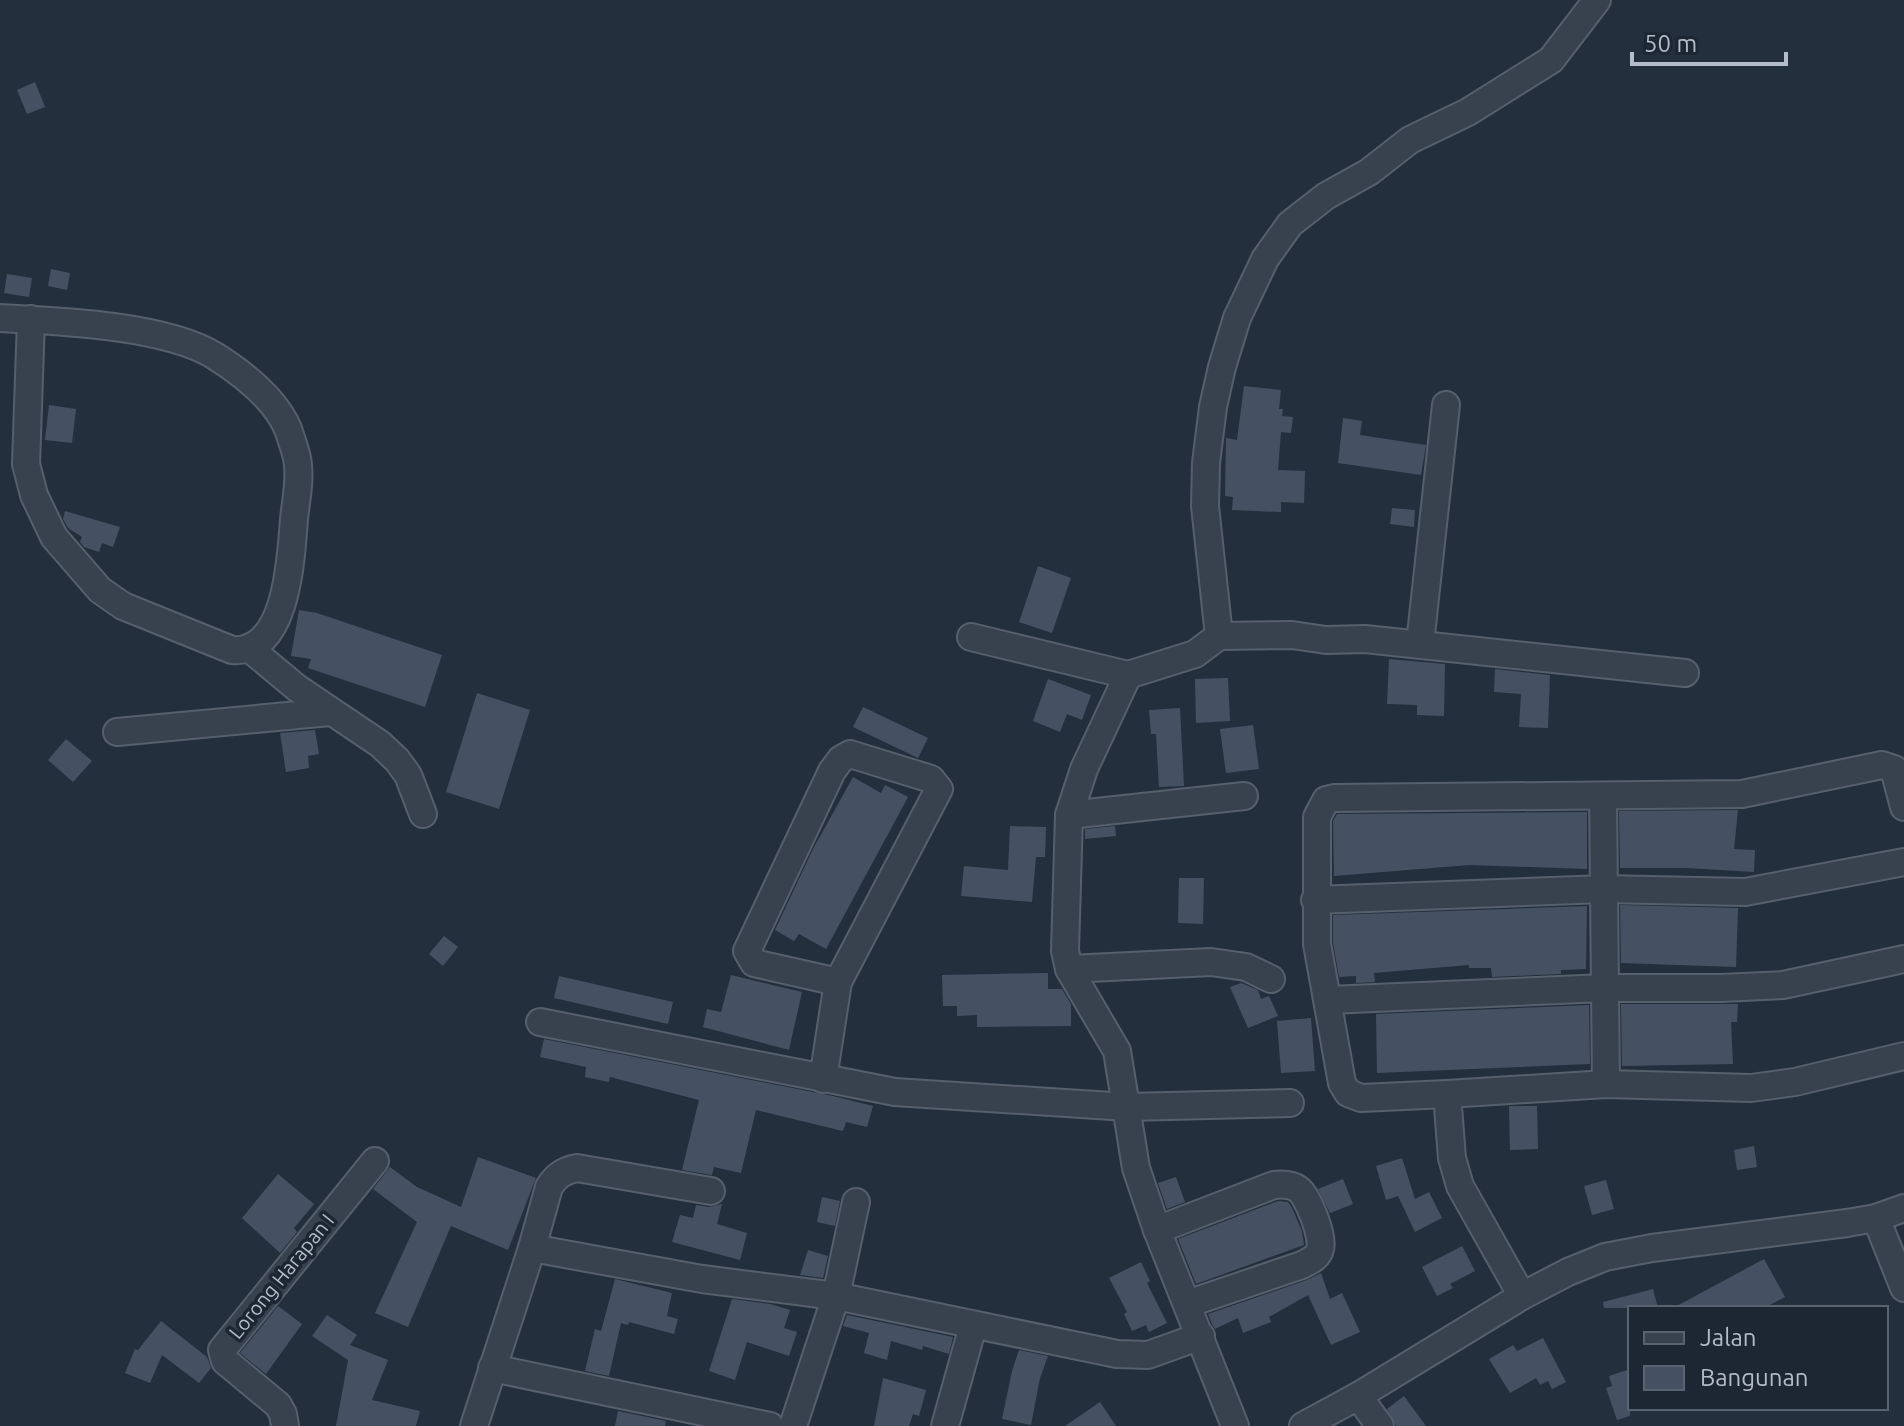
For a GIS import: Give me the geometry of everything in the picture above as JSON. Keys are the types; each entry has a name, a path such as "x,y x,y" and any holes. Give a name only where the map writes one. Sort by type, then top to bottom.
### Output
{"street":[{"path":"1219,636 1205,506 1206,463 1222,367 1237,318 1265,259 1290,224 1326,196 1369,172 1410,140 1468,112 1551,60 1597,0"},
{"path":"0,318 31,319 144,332 180,341 213,355 244,377 270,403 286,426 298,460 290,575 281,609 262,637 249,648 232,650 123,606 100,590 54,537 34,495 26,464 31,319"},
{"path":"1420,644 1446,405"},
{"path":"971,637 1128,675 1195,654 1219,636 1292,635 1326,640 1365,639 1420,644 1685,673"},
{"path":"249,648 330,712 380,744 397,760 408,775 423,814"},
{"path":"1128,675 1084,769 1069,815 1065,951 1069,969 1117,1051 1136,1168 1157,1230 1235,1426"},
{"path":"117,732 330,712"},
{"path":"823,1079 838,982 939,789 931,779 850,754 841,759 832,771 747,951 754,963 838,982"},
{"path":"1904,807 1894,769 1882,765 1742,794 1334,798 1326,800 1317,817 1315,900 1320,969 1342,1083 1348,1093 1361,1098 1606,1084 1751,1088 1795,1082 1904,1056"},
{"path":"1069,815 1244,796"},
{"path":"1603,796 1606,1084"},
{"path":"1315,900 1604,889 1745,892 1904,862"},
{"path":"1328,1000 1605,988 1783,985 1904,959"},
{"path":"1069,969 1211,962 1246,967 1271,979"},
{"path":"540,1022 895,1092 1127,1107 1290,1103"},
{"path":"1447,1094 1452,1158 1460,1186 1522,1296"},
{"name":"Lorong Harapan I","path":"285,1426 278,1405 225,1361 222,1350 375,1161"},
{"path":"474,1426 549,1187 564,1171 577,1168 711,1191"},
{"path":"1157,1230 1274,1185 1286,1184 1297,1187 1305,1196 1321,1235 1321,1248 1314,1259 1187,1304"},
{"path":"793,1426 836,1296 856,1202"},
{"path":"1303,1426 1522,1296 1605,1257 1876,1218 1904,1208"},
{"path":"1876,1218 1904,1288"},
{"path":"532,1248 702,1279 836,1296 1133,1356 1163,1351 1201,1336"},
{"path":"945,1426 973,1326"},
{"path":"492,1368 770,1426"},
{"path":"1358,1396 1380,1426"}],"building":[{"path":"35,82 45,107 27,114 17,90"},
{"path":"51,269 70,273 67,290 48,286"},
{"path":"7,274 32,278 29,297 4,293"},
{"path":"1244,386 1281,390 1279,409 1283,409 1282,416 1293,417 1291,433 1281,432 1278,470 1305,471 1304,503 1281,502 1281,512 1232,510 1233,497 1225,496 1226,438 1237,440"},
{"path":"49,405 76,409 72,443 45,440"},
{"path":"1343,418 1362,421 1360,435 1426,445 1421,475 1338,463"},
{"path":"1392,508 1415,510 1414,527 1390,524"},
{"path":"65,511 120,527 113,547 102,543 99,552 84,547 80,542 82,537 68,528 63,519"},
{"path":"1038,566 1071,578 1052,633 1019,622"},
{"path":"299,610 317,613 442,655 425,707 308,668 311,659 291,656"},
{"path":"1389,659 1445,664 1444,716 1417,715 1417,705 1387,704"},
{"path":"1495,669 1550,675 1548,728 1519,727 1521,694 1494,692"},
{"path":"1228,678 1230,721 1196,723 1195,679"},
{"path":"1048,679 1091,695 1082,720 1067,714 1060,732 1033,721"},
{"path":"477,693 530,710 499,809 446,792"},
{"path":"863,707 928,738 918,758 853,727"},
{"path":"1180,708 1184,786 1159,787 1156,734 1151,734 1149,710"},
{"path":"1253,725 1259,769 1226,773 1220,729"},
{"path":"315,730 319,754 308,756 309,768 286,772 280,733"},
{"path":"66,739 92,761 73,782 48,760"},
{"path":"853,777 881,793 885,785 908,797 826,949 799,934 794,941 775,930 813,849"},
{"path":"1738,810 1734,849 1755,850 1754,872 1620,868 1619,811"},
{"path":"1587,812 1587,869 1469,865 1334,876 1333,821 1337,814"},
{"path":"1010,826 1046,827 1045,857 1036,857 1032,902 961,896 964,866 1008,870"},
{"path":"1115,826 1116,836 1085,839 1085,829"},
{"path":"1179,878 1204,878 1203,924 1178,923"},
{"path":"1620,905 1738,908 1736,967 1621,963"},
{"path":"1587,906 1586,969 1561,970 1561,974 1492,977 1491,968 1469,968 1469,965 1374,973 1375,982 1356,983 1356,976 1339,977 1333,943 1333,915"},
{"path":"444,936 458,947 443,966 429,954"},
{"path":"1048,973 1048,989 1062,989 1071,1004 1071,1026 977,1027 977,1015 957,1016 957,1006 943,1006 942,975"},
{"path":"731,975 802,992 789,1050 703,1027 707,1009 721,1012"},
{"path":"559,976 673,1002 668,1024 554,998"},
{"path":"1241,983 1258,990 1261,999 1269,996 1278,1016 1248,1028 1230,987"},
{"path":"1621,1004 1738,1004 1737,1022 1731,1022 1733,1064 1622,1066"},
{"path":"1589,1005 1590,1064 1377,1073 1376,1014"},
{"path":"1311,1018 1315,1071 1281,1073 1277,1021"},
{"path":"544,1039 873,1106 867,1127 846,1122 843,1131 756,1110 741,1173 714,1167 712,1175 682,1170 699,1100 610,1077 609,1082 585,1077 586,1067 540,1057"},
{"path":"1509,1106 1537,1106 1538,1149 1510,1150"},
{"path":"1754,1146 1757,1167 1737,1170 1734,1150"},
{"path":"478,1157 536,1178 508,1250 451,1226 408,1327 375,1313 417,1222 373,1189 390,1167 417,1187 461,1207"},
{"path":"1402,1158 1415,1199 1429,1192 1442,1218 1415,1232 1398,1196 1386,1200 1376,1166"},
{"path":"278,1174 314,1204 294,1228 297,1232 280,1253 242,1218"},
{"path":"1176,1177 1185,1202 1167,1209 1158,1183"},
{"path":"1343,1179 1353,1204 1330,1213 1318,1189"},
{"path":"1606,1180 1614,1209 1592,1215 1584,1186"},
{"path":"822,1197 840,1201 835,1226 817,1222"},
{"path":"1278,1201 1288,1202 1292,1208 1302,1231 1304,1245 1196,1284 1178,1239"},
{"path":"722,1204 717,1224 747,1233 740,1260 672,1242 680,1215 693,1218 696,1205 709,1207"},
{"path":"1462,1246 1475,1271 1450,1284 1453,1288 1437,1296 1422,1267"},
{"path":"808,1250 828,1256 823,1278 800,1275"},
{"path":"1764,1259 1785,1297 1768,1306 1677,1306"},
{"path":"1141,1262 1150,1281 1147,1283 1167,1323 1149,1332 1146,1325 1132,1331 1124,1314 1127,1312 1109,1278"},
{"path":"1321,1273 1330,1299 1342,1293 1360,1332 1331,1345 1308,1295 1269,1317 1271,1322 1243,1333 1238,1318 1215,1329 1212,1324 1208,1314"},
{"path":"615,1279 672,1293 667,1316 678,1319 674,1334 629,1322 628,1325 621,1323 609,1376 585,1371 595,1329 601,1331"},
{"path":"1653,1289 1657,1306 1604,1308 1603,1302"},
{"path":"732,1299 790,1310 784,1328 797,1332 789,1356 747,1342 735,1380 709,1371"},
{"path":"278,1306 302,1324 266,1374 240,1353"},
{"path":"327,1315 357,1335 350,1345 388,1360 372,1400 420,1411 416,1426 336,1426 348,1360 312,1336"},
{"path":"847,1315 953,1337 949,1354 891,1341 887,1360 864,1353 869,1333 843,1326"},
{"path":"161,1321 207,1357 211,1368 199,1383 162,1355 150,1383 125,1373 135,1349 138,1350"},
{"path":"1543,1338 1566,1382 1552,1389 1548,1381 1540,1385 1536,1378 1510,1393 1489,1359 1513,1345 1517,1351"},
{"path":"1019,1350 1048,1356 1040,1378 1031,1425 1002,1419"},
{"path":"1628,1370 1630,1416 1617,1420 1606,1388 1612,1386 1609,1376"},
{"path":"883,1378 926,1390 919,1416 913,1414 909,1426 874,1426"},
{"path":"1404,1396 1426,1426 1396,1426 1387,1409"},
{"path":"1100,1402 1116,1426 1065,1426"},
{"path":"618,1411 666,1421 665,1426 615,1426"}]}
